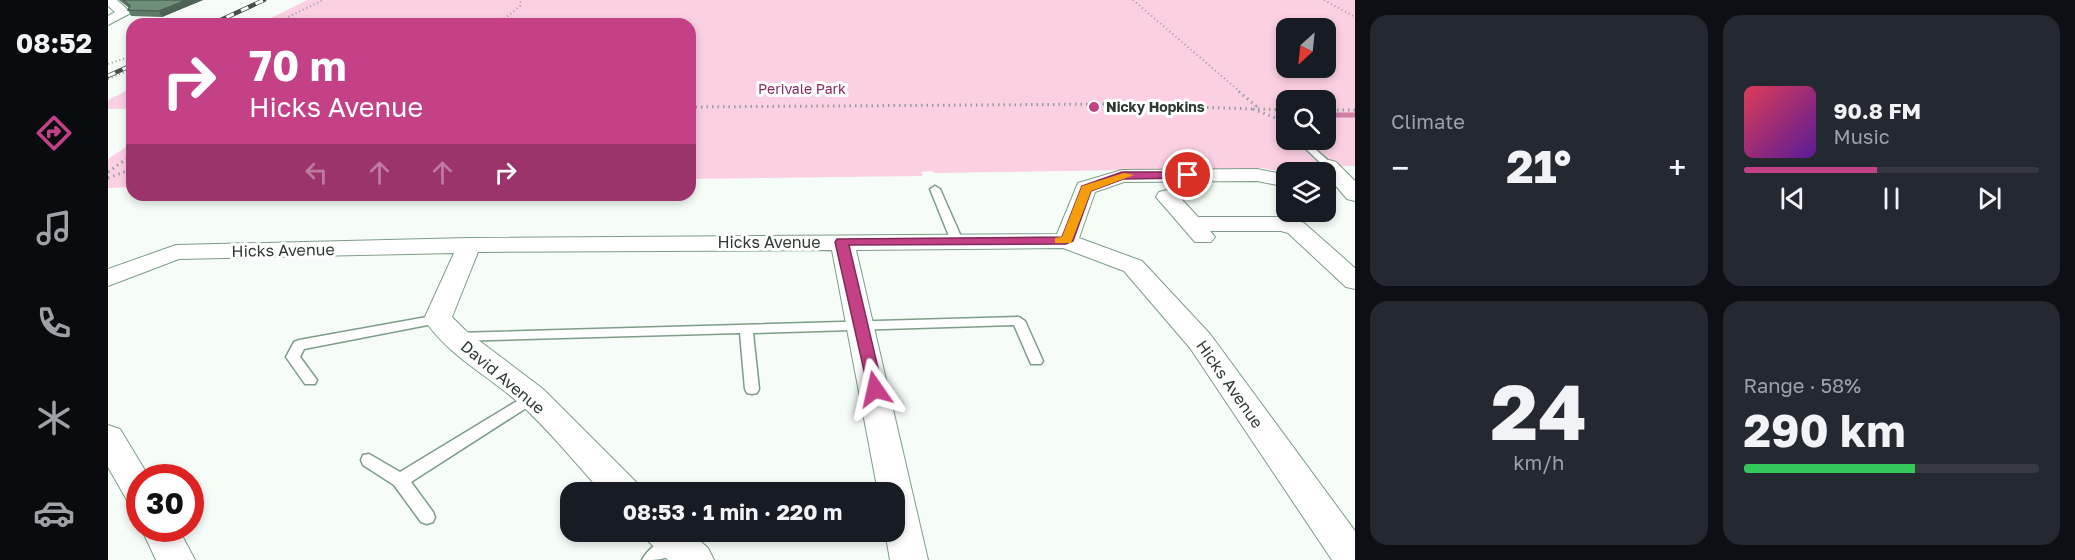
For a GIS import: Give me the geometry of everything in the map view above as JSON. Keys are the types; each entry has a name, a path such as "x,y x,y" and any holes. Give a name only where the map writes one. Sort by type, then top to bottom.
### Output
{"street":[{"path":"108,21 124,13 109,0"},
{"path":"1336,174 1355,194"},
{"path":"1066,241 1086,189 1122,176 1257,175 1276,179"},
{"path":"1336,194 1355,204"},
{"path":"1167,197 1198,231 1283,224 1296,228 1345,263 1355,281"},
{"name":"Hicks Avenue","path":"108,278 176,252 469,245 1066,241 1133,266 1200,341 1354,560"},
{"path":"842,242 909,560"},
{"path":"447,328 469,245"},
{"name":"David Avenue","path":"447,328 532,397 614,482"},
{"path":"108,438 126,468"},
{"path":"166,542 176,560"}],"lane":[{"path":"1311,150 1325,162"},
{"path":"935,189 957,241"},
{"path":"310,380 293,357 299,345 447,328 746,328 1019,321 1036,361"},
{"path":"746,328 752,389"},
{"path":"400,480 532,397"},
{"path":"369,460 400,480 427,517"}],"path":[{"path":"286,18 323,0"},
{"path":"505,18 520,6 521,0"},
{"path":"1133,0 1255,102 1256,106 1253,109"},
{"path":"1324,0 1355,17"},
{"path":"108,64 126,58"},
{"path":"108,80 126,72"},
{"path":"696,107 1072,104 1276,110"},
{"path":"1253,109 1276,118"},
{"path":"1336,110 1355,110"},
{"path":"108,172 126,159"},
{"path":"108,178 126,171"}],"green space":[{"name":"Perivale Park","path":"307,0 1355,0 1355,166 1336,166 1336,162 1276,162 1276,171 1263,168 921,172 923,176 696,179 696,18 271,18"},
{"path":"126,91 126,109 108,109 108,100"},
{"path":"126,147 126,187 108,188 108,159"}],"building":[{"path":"123,0 187,0 159,11 128,10 130,6"}],"waterway":[{"path":"1336,115 1355,115"}],"railway":[{"path":"225,18 264,0"},
{"path":"108,76 126,68"}],"slow traffic":[{"path":"1059,241 1066,241 1086,189 1128,175"}],"place":[{"name":"Nicky Hopkins","path":"1094,107"}],"route":[{"path":"875,389 842,242 1066,241 1086,189 1122,176 1188,175"}]}
